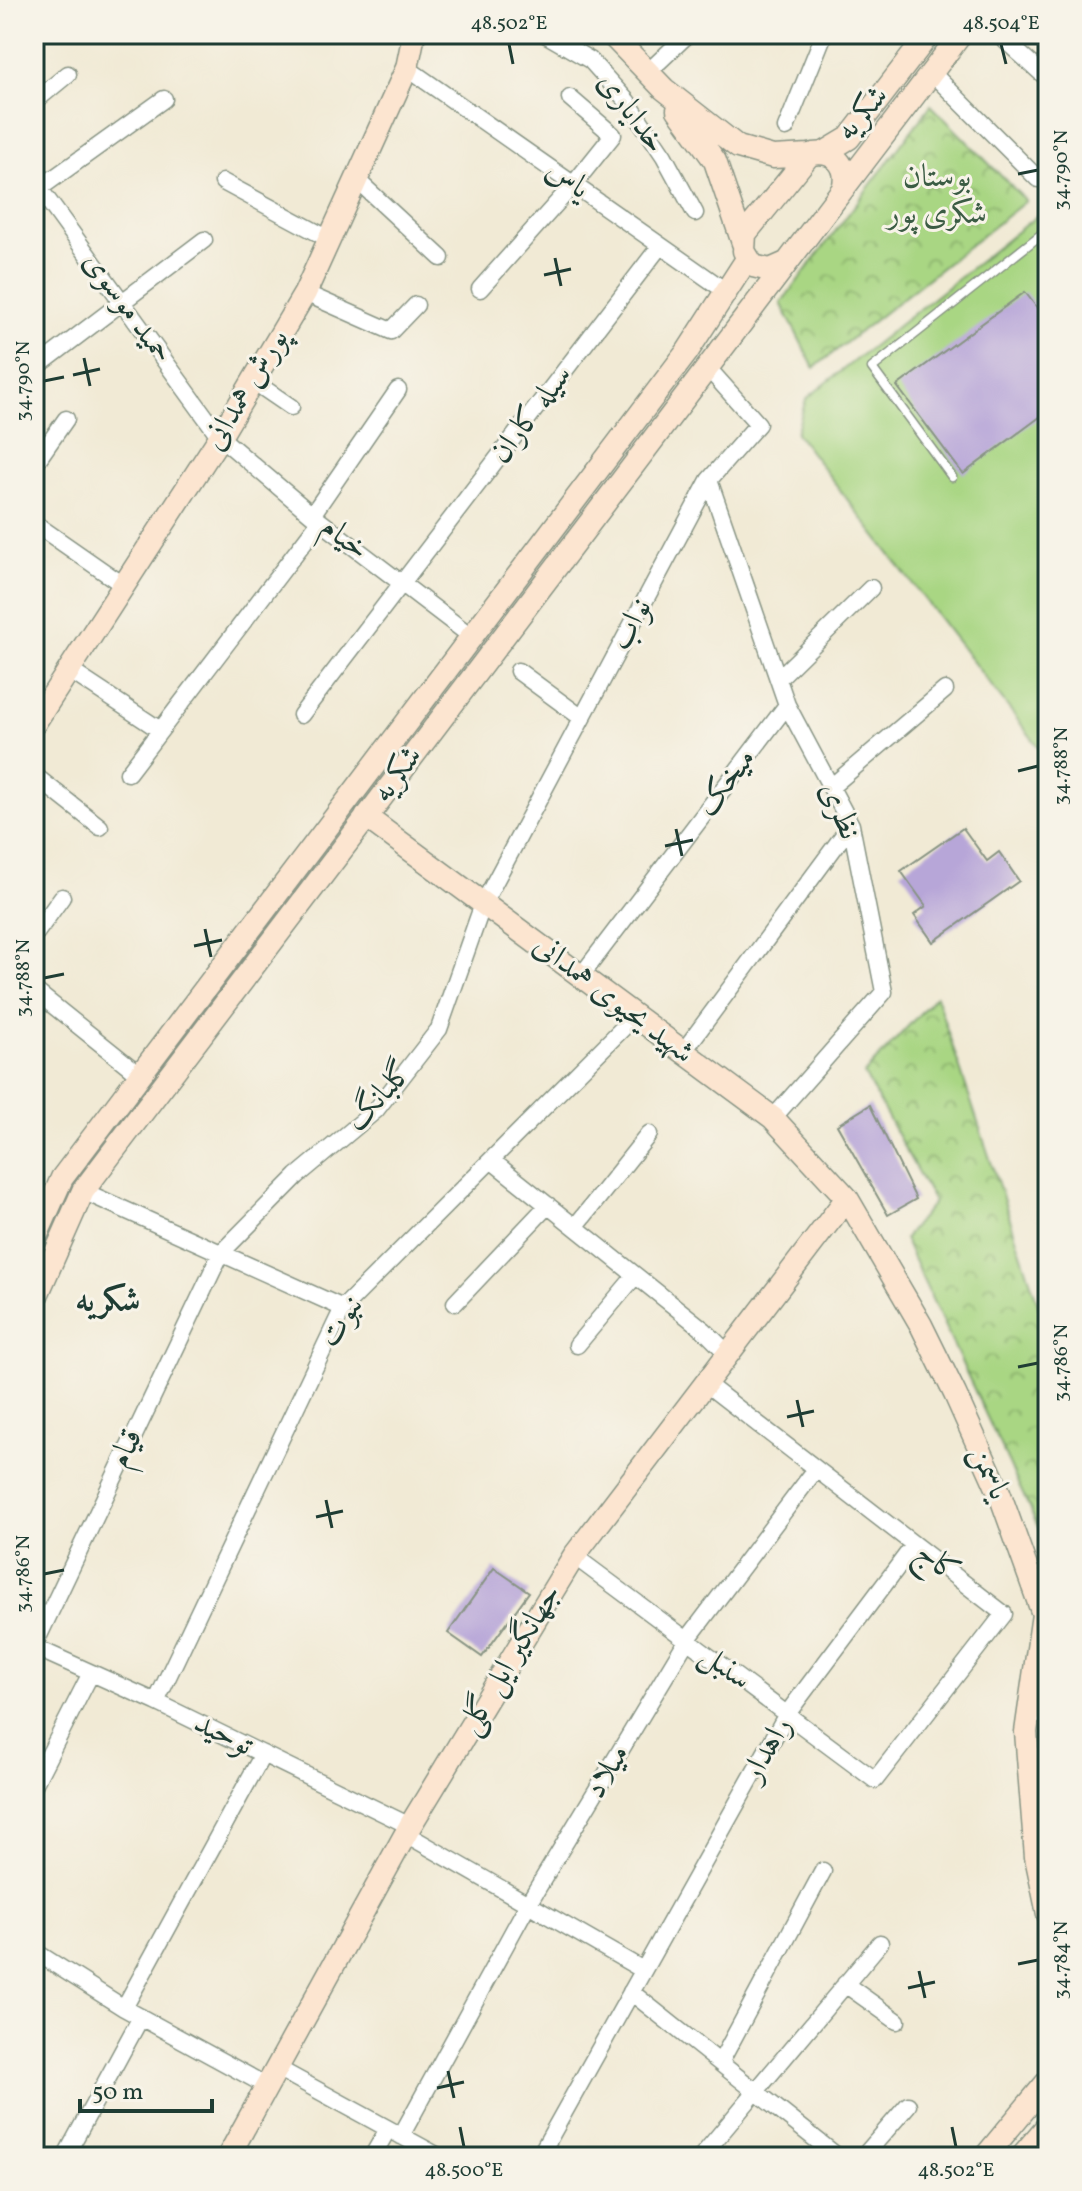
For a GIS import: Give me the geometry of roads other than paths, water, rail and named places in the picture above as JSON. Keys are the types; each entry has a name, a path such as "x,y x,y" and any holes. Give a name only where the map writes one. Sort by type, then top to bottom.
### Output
{"main road":[{"name":"پورش همدانی","path":"34,724 220,437 305,293 407,68 414,34"},
{"path":"611,34 646,74 664,89"},
{"name":"شکریه","path":"34,1241 62,1178 687,352 727,292 745,251 745,234 816,154 849,138 929,34"},
{"name":"شکریه","path":"34,1302 83,1191 961,34"},
{"name":"خدایاری","path":"664,89 738,147 773,157 816,154"},
{"name":"خدایاری","path":"664,89 715,161 745,251"},
{"path":"816,154 838,160 843,166 843,189"},
{"path":"745,251 753,266 770,270 786,263"},
{"name":"شهید یحیوی همدانی","path":"366,817 773,1118 847,1198"},
{"name":"جهانگیر ایل گلی","path":"228,2157 408,1830 574,1556 847,1198"},
{"name":"یاسمن","path":"847,1198 921,1325 955,1394 999,1492 1043,1614 1038,1715 1026,1732 1039,1786 1048,1914"},
{"path":"985,2157 1048,2081"},
{"path":"1021,2157 1048,2125"}],"street":[{"name":"خدایاری","path":"545,34 590,60 627,101 664,156 695,213"},
{"path":"646,74 688,34"},
{"path":"786,128 824,34"},
{"path":"998,34 1048,79"},
{"name":"یاس","path":"407,68 727,292"},
{"path":"932,73 1038,179"},
{"path":"34,102 68,74"},
{"path":"480,289 573,185 613,135 570,98"},
{"path":"37,184 164,99"},
{"path":"357,180 441,258"},
{"path":"223,182 329,239"},
{"name":"حمید موسوی","path":"37,184 220,437"},
{"path":"34,369 204,240"},
{"name":"سیله کاران","path":"301,715 660,246"},
{"path":"305,293 391,331 416,305"},
{"name":"نواب","path":"483,904 709,480 758,424 707,367"},
{"path":"253,381 291,407"},
{"path":"128,773 316,518 398,390"},
{"path":"34,465 66,419"},
{"name":"خیام","path":"220,437 316,518 472,637"},
{"name":"نظری","path":"709,480 787,705 851,825 884,992 773,1118"},
{"path":"34,523 123,585"},
{"path":"778,679 871,588"},
{"path":"69,670 160,730"},
{"path":"518,671 582,718"},
{"path":"831,787 945,690"},
{"name":"میخک","path":"581,976 787,705"},
{"path":"34,775 100,827"},
{"path":"683,1052 851,825"},
{"path":"34,936 62,897"},
{"name":"گلبانگ","path":"221,1253 297,1176 376,1110 439,1029 483,904"},
{"path":"34,990 140,1075"},
{"name":"نبوت","path":"156,1702 343,1308 635,1016"},
{"path":"575,1227 649,1134"},
{"path":"491,1160 704,1330 728,1354"},
{"path":"83,1191 343,1308"},
{"path":"455,1303 548,1205"},
{"name":"قیام","path":"34,1646 221,1253"},
{"path":"577,1345 635,1276"},
{"name":"کاج","path":"705,1383 1004,1614 875,1780"},
{"name":"میلاد","path":"372,2157 394,2132 687,1640 816,1469"},
{"name":"راهدار","path":"539,2157 787,1714 914,1545"},
{"name":"سنبل","path":"574,1556 875,1780"},
{"name":"توحید","path":"34,1646 263,1754 408,1830 643,1970"},
{"path":"34,1785 91,1673"},
{"path":"124,2008 263,1754"},
{"path":"720,2063 823,1871"},
{"path":"701,2157 880,1943"},
{"path":"34,1951 141,2017 394,2132 440,2157"},
{"path":"845,1984 897,2021"},
{"path":"631,1992 838,2157"},
{"path":"65,2157 141,2017"},
{"path":"863,2157 908,2105"}],"lane":[{"path":"952,477 872,368 1048,229"}],"district":[{"name":"شکریه","path":"108,1301"}],"park label":[{"name":"بوستان شکری پور","path":"937,196"}]}
